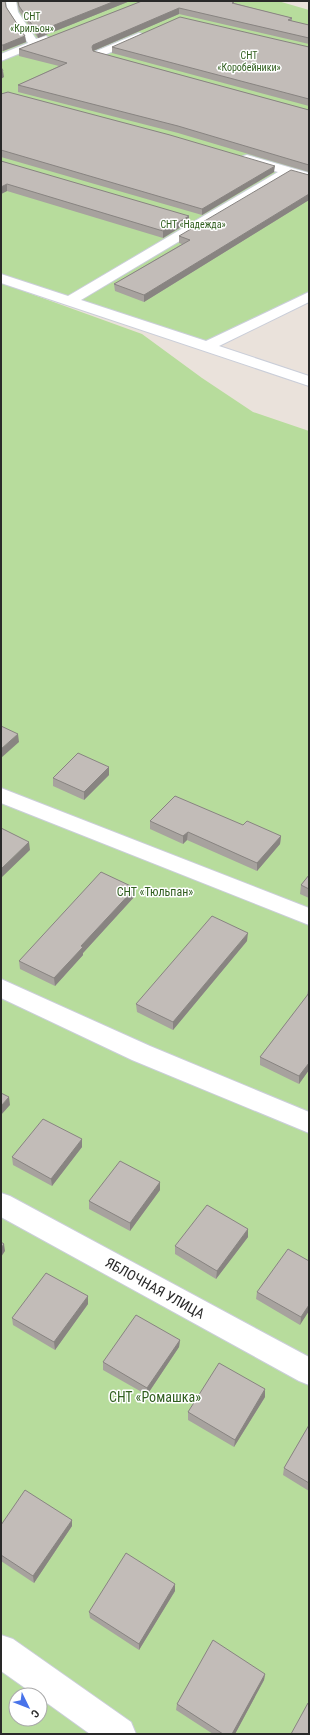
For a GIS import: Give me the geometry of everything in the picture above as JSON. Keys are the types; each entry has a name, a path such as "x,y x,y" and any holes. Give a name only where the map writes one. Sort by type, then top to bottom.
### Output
{"street":[{"path":"11,1 13,12 34,44"},
{"path":"1,9 13,12"},
{"path":"114,58 98,54 150,31"},
{"path":"1,58 56,35"},
{"path":"235,155 309,176"},
{"path":"69,301 288,171"},
{"path":"188,216 203,221"},
{"path":"1,278 309,381"},
{"path":"206,347 309,296"},
{"path":"1,795 309,917"},
{"path":"1,988 142,1053 309,1123"},
{"name":"ЯБЛОЧНАЯ УЛИЦА","path":"1,1204 309,1372"},
{"path":"1,1651 119,1734"}],"green space":[{"name":"СНТ «Надежда»","path":"1,1 278,1 309,10 309,297 206,347 1,278"},
{"path":"1,283 142,334 202,378 253,412 309,431 309,1734 1,1734"}],"building":[{"path":"1,1 5,1 6,7 25,36 3,45 1,45"},
{"path":"18,1 115,1 37,32 19,6"},
{"path":"142,1 232,1 234,2 232,3 292,18 288,20 309,25 309,38 179,8 93,45 92,47 93,51 309,110 309,165 178,126 18,85 67,63 19,49"},
{"path":"180,17 309,47 309,99 112,47"},
{"path":"8,92 170,135 275,166 202,209 1,150 1,94"},
{"path":"1,161 189,216 163,231 7,184 1,187"},
{"path":"291,170 309,175 309,194 144,295 114,284 190,240 179,236"},
{"path":"1,726 18,734 1,749"},
{"path":"78,753 109,767 84,792 53,778"},
{"path":"175,796 243,825 247,821 281,836 257,863 188,832 183,836 150,821"},
{"path":"1,828 29,842 1,869"},
{"path":"101,872 135,888 81,946 83,947 54,978 19,961"},
{"path":"309,875 309,889 301,885"},
{"path":"212,916 248,933 173,1022 136,1004"},
{"path":"309,993 309,1063 299,1076 260,1057"},
{"path":"1,1093 9,1097 1,1106"},
{"path":"43,1119 82,1139 51,1179 12,1157"},
{"path":"120,1161 160,1182 130,1223 89,1201"},
{"path":"207,1205 248,1229 217,1271 175,1246"},
{"path":"288,1249 309,1261 309,1305 301,1317 257,1292"},
{"path":"46,1273 88,1296 54,1342 12,1318"},
{"path":"136,1315 180,1340 147,1388 103,1362"},
{"path":"219,1363 265,1389 235,1440 188,1412"},
{"path":"309,1425 309,1483 284,1468"},
{"path":"25,1490 72,1520 33,1576 1,1555 1,1525"},
{"path":"126,1553 175,1584 139,1644 89,1612"},
{"path":"213,1640 265,1674 232,1734 223,1734 177,1704"},
{"path":"308,1703 309,1734 291,1734"}],"park label":[{"name":"СНТ «Крильон»","path":"32,22"},
{"name":"СНТ «Коробейники»","path":"249,60"},
{"name":"СНТ «Тюльпан»","path":"155,892"},
{"name":"СНТ «Ромашка»","path":"155,1397"}]}
